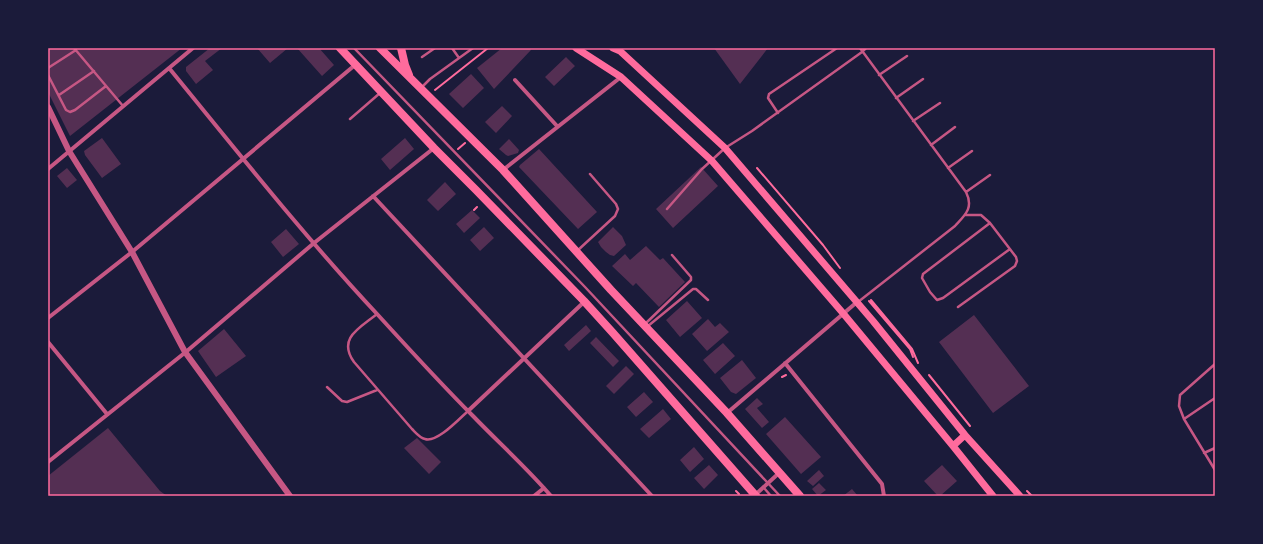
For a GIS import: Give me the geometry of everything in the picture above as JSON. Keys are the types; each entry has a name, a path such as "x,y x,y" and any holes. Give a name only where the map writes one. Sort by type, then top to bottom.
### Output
{"main road":[{"path":"340,48 434,148 584,301 755,496"},
{"path":"380,48 504,170 577,252 727,413 800,496"},
{"path":"401,48 405,65 410,77"},
{"path":"576,48 621,77 712,161 954,446 993,496"},
{"path":"613,48 625,56 725,148 857,302 965,435 1020,496"},
{"path":"954,446 965,435"}],"street":[{"path":"48,169 193,48"},
{"path":"48,318 132,252 355,65"},
{"path":"169,68 242,159 377,314 468,411 551,496"},
{"path":"504,170 621,77"},
{"path":"515,80 558,126"},
{"path":"48,106 69,151 132,252 185,352 290,496"},
{"path":"48,462 185,352 314,243 434,148"},
{"path":"373,196 652,496"},
{"path":"468,411 584,301"},
{"path":"727,413 857,302"},
{"path":"48,342 107,414"},
{"path":"785,363 882,484 884,496"},
{"path":"755,496 779,473"},
{"path":"534,496 544,488"}],"lane":[{"path":"354,48 585,287 780,496"},
{"path":"422,57 435,48"},
{"path":"452,48 459,58"},
{"path":"421,89 430,79 473,48"},
{"path":"778,113 768,98 769,94 837,48"},
{"path":"857,302 955,226 970,206 966,192 860,48"},
{"path":"666,209 702,169 725,148 778,113 866,48"},
{"path":"48,68 75,49 123,106"},
{"path":"879,74 908,56"},
{"path":"59,95 94,71"},
{"path":"48,75 66,110 70,112 75,110 106,86"},
{"path":"896,98 923,79"},
{"path":"350,119 381,92"},
{"path":"913,121 940,103"},
{"path":"931,145 955,128"},
{"path":"948,168 972,151"},
{"path":"577,252 617,213 616,204 590,174"},
{"path":"966,192 990,175"},
{"path":"958,307 1015,266 1017,261 1016,257 990,223 981,215 964,216"},
{"path":"990,223 923,274 922,278 930,292 937,300 943,298 1010,249"},
{"path":"645,326 692,280 672,255"},
{"path":"645,326 693,289 696,289 708,300"},
{"path":"377,314 352,334 348,341 350,356 412,430 423,439 428,440 437,437 446,432 468,411"},
{"path":"1215,364 1180,395 1179,406 1184,420 1215,470"},
{"path":"327,387 342,401 347,402 377,390"},
{"path":"1184,420 1215,398"},
{"path":"1204,453 1215,448"},
{"path":"764,488 771,496"}],"path":[{"path":"429,97 433,91 488,48"},
{"path":"756,168 823,245 840,268"},
{"path":"474,210 477,207"},
{"path":"867,295 912,349 918,364"},
{"path":"782,377 786,375"},
{"path":"929,375 972,428"},
{"path":"736,491 739,494"},
{"path":"1027,491 1032,496"}],"building":[{"path":"48,48 182,48 70,136 48,92"},
{"path":"210,48 222,48 205,61 213,70 196,84 186,71 186,67"},
{"path":"257,48 288,48 270,63"},
{"path":"297,48 319,48 334,65 322,76"},
{"path":"502,48 529,48 531,50 494,89 477,68"},
{"path":"714,48 768,48 740,84"},
{"path":"566,57 575,66 554,86 545,77"},
{"path":"471,74 484,88 463,108 449,94"},
{"path":"502,106 512,116 496,133 485,122"},
{"path":"102,138 121,164 102,178 85,155 84,151"},
{"path":"405,138 414,149 390,170 381,159"},
{"path":"509,139 519,150 518,153 508,156 499,149"},
{"path":"539,149 597,212 578,229 519,167"},
{"path":"701,167 718,186 673,228 656,209"},
{"path":"67,168 77,180 67,188 57,176"},
{"path":"445,182 456,194 438,211 427,200"},
{"path":"472,210 480,218 464,233 456,224"},
{"path":"484,227 494,238 480,251 470,240"},
{"path":"613,227 622,236 626,245 614,256 606,252 598,242"},
{"path":"286,229 299,244 283,257 271,242"},
{"path":"646,246 660,260 663,258 685,282 659,307 636,283 633,286 612,266 625,254 630,260"},
{"path":"687,301 702,318 680,337 666,320"},
{"path":"974,315 1029,386 993,413 939,342"},
{"path":"708,319 715,327 720,323 729,332 707,351 692,334"},
{"path":"586,325 591,331 569,351 564,345"},
{"path":"224,329 246,356 216,377 198,351"},
{"path":"596,337 619,361 613,367 590,343"},
{"path":"723,343 735,356 715,374 703,360"},
{"path":"742,360 756,378 736,394 731,392 720,378"},
{"path":"626,366 634,374 614,394 606,386"},
{"path":"644,392 653,402 636,417 627,407"},
{"path":"757,398 763,404 757,408 769,422 762,428 745,409"},
{"path":"663,409 671,419 649,438 640,429"},
{"path":"785,417 821,457 801,474 766,434"},
{"path":"108,428 160,491 167,496 48,496 48,476"},
{"path":"417,438 441,462 429,474 404,448"},
{"path":"694,447 704,459 690,472 680,460"},
{"path":"709,465 718,475 704,489 694,478"},
{"path":"942,465 957,481 940,496 938,496 924,481"},
{"path":"819,470 824,476 813,486 807,481"},
{"path":"819,483 826,490 818,496 812,489"},
{"path":"852,489 858,496 843,496"}]}
